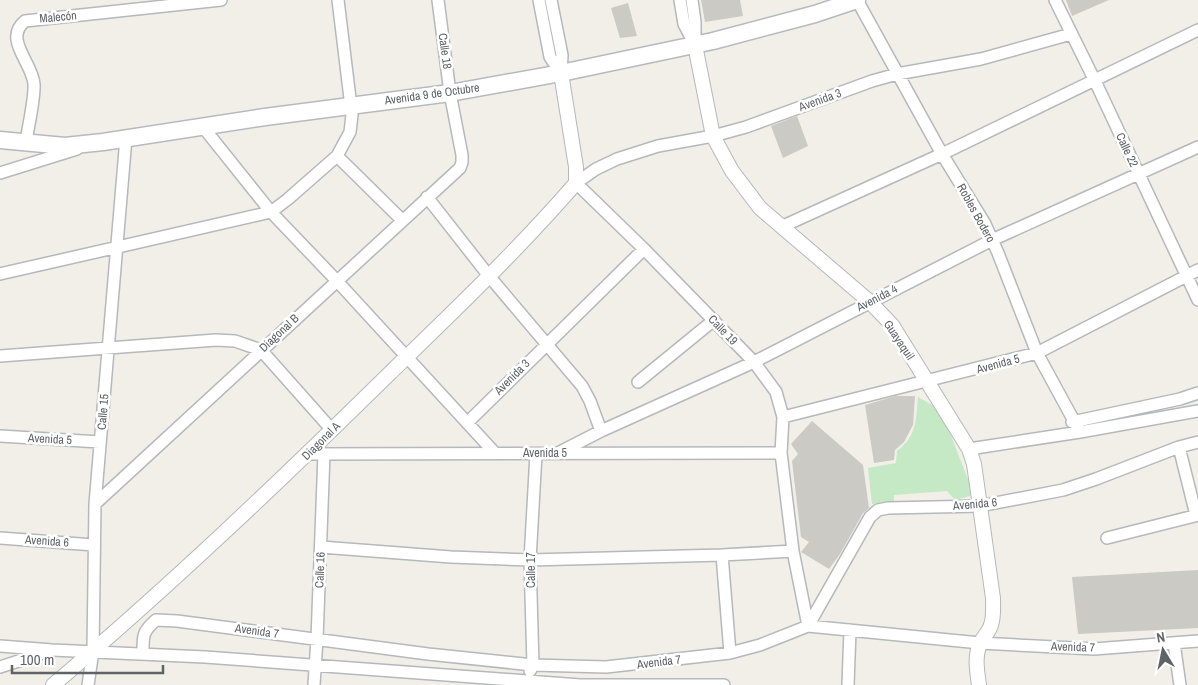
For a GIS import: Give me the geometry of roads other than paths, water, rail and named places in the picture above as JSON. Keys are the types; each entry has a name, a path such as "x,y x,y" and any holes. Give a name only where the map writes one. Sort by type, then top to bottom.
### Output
{"main road":[{"name":"Avenida 9 de Octubre","path":"0,140 65,146 562,77 815,14 857,0"}],"street":[{"name":"Malecón","path":"26,142 34,85 30,70 17,45 16,35 18,26 25,21 220,0"},
{"path":"0,274 271,212 288,199 337,156 350,132 352,115 338,0"},
{"name":"Calle 18","path":"438,0 450,93 462,162"},
{"path":"539,0 550,57 562,77"},
{"path":"552,0 562,55 562,77 576,167 576,183"},
{"name":"Guayaquil","path":"680,0 684,24 695,45"},
{"name":"Guayaquil","path":"692,0 696,22 695,45 713,136 732,171 760,208 870,302 892,325 969,449 974,464 993,598 992,620 990,628 980,643 976,666 979,685"},
{"name":"Robles Bodero","path":"857,0 942,154 985,224 1037,353 1072,422 1080,432"},
{"name":"Calle 22","path":"1055,0 1198,300"},
{"path":"781,227 942,154 1198,30"},
{"name":"Avenida 3","path":"576,183 596,169 617,160 658,146 713,136 746,127 872,81 897,74 981,59 1071,34"},
{"path":"203,127 271,212 494,452"},
{"name":"Calle 15","path":"88,685 93,651 95,504 126,138"},
{"path":"0,173 99,142"},
{"name":"Avenida 4","path":"558,454 601,432 754,362 992,240 1198,147"},
{"path":"337,156 402,220"},
{"name":"Diagonal B","path":"95,504 460,168 462,162"},
{"name":"Calle 19","path":"576,183 714,320 754,362 776,392 783,417 781,454 792,550 808,626"},
{"name":"Diagonal A","path":"53,685 141,608 309,454 489,276 576,183"},
{"path":"427,197 489,276 582,386 590,401 601,432"},
{"name":"Avenida 3","path":"467,423 644,249"},
{"name":"Avenida 5","path":"783,417 1037,353 1198,270"},
{"path":"638,382 714,320"},
{"path":"0,356 216,340 235,341 261,350 332,430"},
{"path":"1072,422 1180,400 1198,393"},
{"path":"969,449 1080,432 1198,410"},
{"name":"Avenida 5","path":"0,436 100,442"},
{"name":"Avenida 6","path":"808,626 870,516 878,510 888,508 980,506 1063,490 1179,447 1198,442"},
{"path":"1108,538 1197,515 1179,447"},
{"name":"Avenida 5","path":"309,454 494,452 536,454 781,454"},
{"name":"Calle 16","path":"314,685 324,454"},
{"name":"Calle 17","path":"527,683 532,664 530,560 536,454"},
{"name":"Avenida 6","path":"0,538 94,544"},
{"path":"321,547 451,557 530,560 722,556 792,550"},
{"path":"722,556 730,653"},
{"path":"141,608 156,620 147,628 143,636 143,654"},
{"name":"Avenida 7","path":"156,620 428,654 532,664 606,667 730,653 760,645 808,626 980,643 1094,649 1198,641"},
{"path":"848,685 850,630"},
{"path":"1174,643 1180,685"},
{"name":"Avenida 7","path":"0,646 316,665 527,683 723,685"},
{"path":"0,667 52,650"}]}
